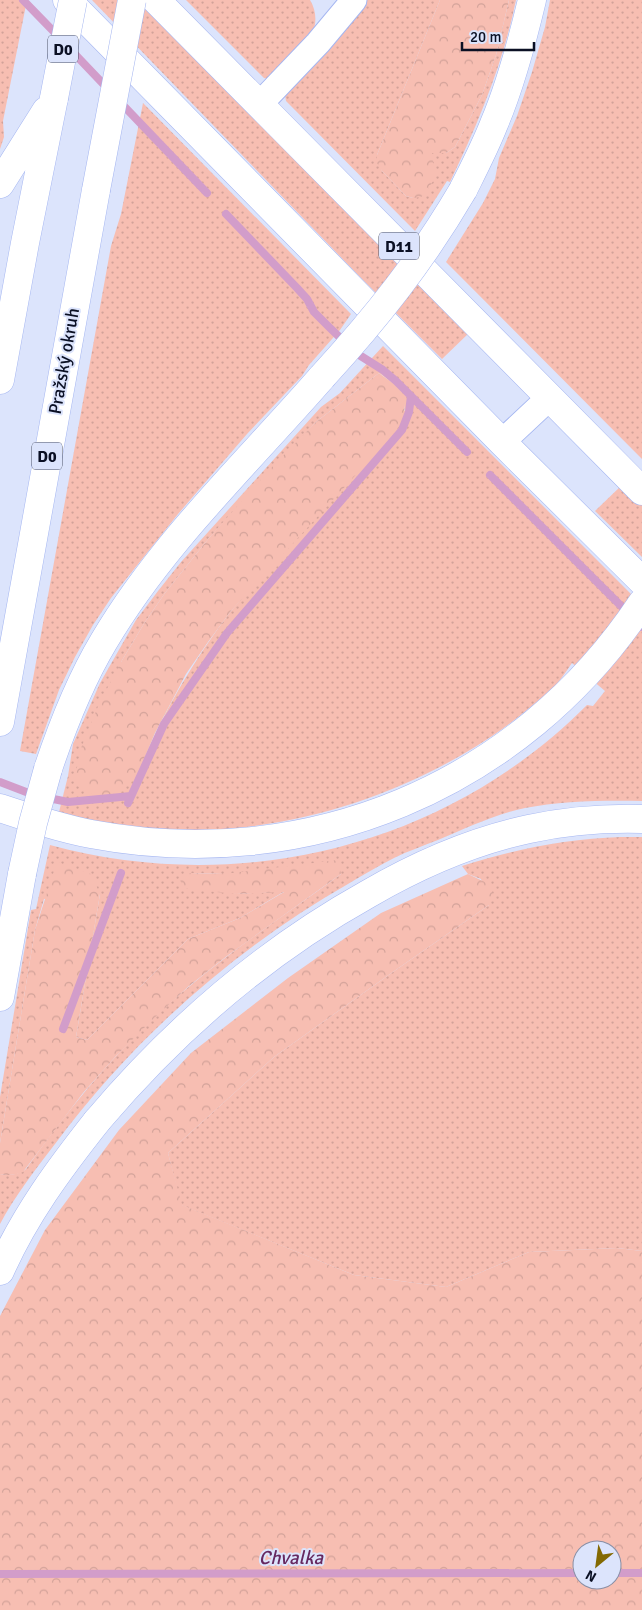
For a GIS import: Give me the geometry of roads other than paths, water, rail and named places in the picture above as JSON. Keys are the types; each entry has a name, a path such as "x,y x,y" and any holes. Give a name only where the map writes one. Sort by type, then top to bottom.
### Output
{"main road":[{"path":"67,0 502,442 642,580"},
{"name":"D0","path":"40,134 54,98 73,0"},
{"name":"Pražský okruh","path":"0,722 132,0"},
{"name":"D11","path":"156,0 642,491"},
{"path":"0,997 22,874 33,823 48,769 75,697 105,640 141,586 202,511 360,335 412,270 434,239 463,190 484,147 506,94 516,64 532,0"},
{"path":"0,184 40,134"},
{"path":"0,380 24,243 40,134"},
{"path":"0,808 63,828 156,843 222,844 255,841 319,831 351,822 412,799 470,769 524,733 586,675 615,642 642,603"},
{"path":"0,1271 20,1228 38,1200 97,1121 140,1072 162,1049 224,993 288,944 376,889 446,855 504,835 558,824 589,820 642,819"}],"lane":[{"path":"260,105 318,43 340,5"},
{"path":"502,442 549,398"}],"waterway":[{"path":"23,0 59,37"},
{"path":"70,49 109,90"},
{"path":"120,102 207,193"},
{"path":"226,214 297,288 307,299 314,312 329,327 356,353 383,370 396,381 467,452"},
{"path":"128,803 164,724 227,633 402,430 409,412 411,396"},
{"path":"490,475 642,627"},
{"path":"0,782 34,795 68,802 131,796"},
{"path":"63,1029 121,873"},
{"name":"Chvalka","path":"0,1574 572,1573"},
{"name":"Chvalka","path":"622,1573 642,1573"}]}
